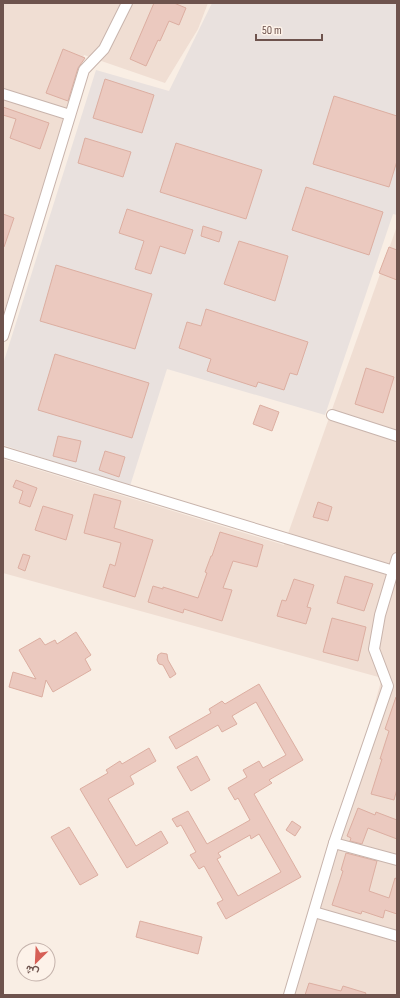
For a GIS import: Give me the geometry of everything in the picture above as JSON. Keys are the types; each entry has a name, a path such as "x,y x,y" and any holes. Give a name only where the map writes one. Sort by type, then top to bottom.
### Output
{"street":[{"path":"3,336 84,70 104,50 127,3"},
{"path":"3,94 70,115"},
{"path":"332,415 397,436"},
{"path":"3,452 395,572"},
{"path":"289,995 334,843 392,687 374,649 380,615 395,572 397,558"},
{"path":"334,843 397,860"},
{"path":"314,912 397,936"}],"shaded area":[{"path":"3,3 208,3 198,29 165,83 84,55 3,315"},
{"path":"212,3 397,3 397,215 393,214 325,415 167,369 130,486 3,445 3,364 96,70 169,91"},
{"path":"397,226 397,995 291,995 382,678 3,573 3,459 284,545"}],"building":[{"path":"154,3 174,3 186,8 179,25 169,21 146,66 130,59"},
{"path":"63,49 85,58 78,68 68,101 46,93"},
{"path":"105,79 154,95 142,133 93,118"},
{"path":"334,96 397,116 397,161 389,187 313,164"},
{"path":"3,107 49,123 40,149 10,138 16,119 3,115"},
{"path":"85,138 131,152 123,177 78,163"},
{"path":"176,143 262,170 246,219 160,192"},
{"path":"306,187 383,212 369,255 292,230"},
{"path":"127,209 193,230 185,254 160,246 151,274 135,269 144,241 119,233"},
{"path":"3,214 14,218 4,247 3,246"},
{"path":"203,226 222,232 219,242 201,236"},
{"path":"239,241 288,256 275,301 224,284"},
{"path":"389,247 397,250 397,280 379,273"},
{"path":"56,265 152,294 135,349 40,321"},
{"path":"206,309 308,342 297,375 290,373 284,390 258,382 256,387 207,371 211,359 179,348 187,322 201,326"},
{"path":"55,354 149,383 132,438 38,410"},
{"path":"366,368 394,377 383,413 355,404"},
{"path":"260,405 279,412 272,431 253,424"},
{"path":"58,436 81,441 76,462 53,456"},
{"path":"105,451 125,457 119,477 99,470"},
{"path":"16,480 37,488 30,507 19,503 23,491 13,487"},
{"path":"94,494 121,501 114,528 153,540 135,597 103,587 110,564 115,566 121,543 84,533"},
{"path":"318,502 332,507 328,521 313,517"},
{"path":"43,506 73,515 66,540 35,530"},
{"path":"220,532 263,545 257,567 233,561 223,588 232,590 222,621 184,609 183,613 148,602 153,586 163,589 163,587 198,598 207,573 205,572"},
{"path":"23,554 30,556 25,571 18,568"},
{"path":"345,576 373,584 364,611 337,603"},
{"path":"294,579 314,585 307,607 311,608 306,624 277,616 282,600 286,601"},
{"path":"332,618 366,627 358,661 323,652"},
{"path":"76,632 91,655 85,659 91,670 53,692 46,680 42,697 9,687 13,672 36,679 19,650 40,638 45,645 55,640 57,644"},
{"path":"161,653 167,654 168,660 176,674 170,678 163,665 159,664 157,660 158,655"},
{"path":"259,684 303,760 269,780 272,783 254,794 301,877 226,919 217,903 223,900 204,866 199,869 190,855 196,852 181,825 177,827 172,819 188,811 207,844 243,824 250,820 238,798 235,800 228,788 247,777 243,770 259,761 263,768 286,755 256,702 232,716 237,724 222,732 218,725 176,749 169,737 211,713 209,709 222,701 225,704","holes":["259,834 281,872 238,896 217,859 221,857 218,853 250,835 251,839"]},
{"path":"396,697 397,789 394,800 371,794 389,731 385,729"},
{"path":"149,748 156,761 130,776 134,784 108,799 136,846 161,831 168,843 127,868 80,789 108,773 106,770 120,761 122,764"},
{"path":"197,756 210,780 191,791 177,767"},
{"path":"358,808 375,815 376,812 397,820 397,839 368,828 362,844 350,841 351,838 347,836"},
{"path":"292,821 301,827 295,836 286,830"},
{"path":"69,827 98,875 80,885 51,837"},
{"path":"346,853 377,861 369,891 389,898 395,878 397,879 397,914 385,910 383,918 362,911 361,914 332,905 343,871 341,870"},
{"path":"140,921 202,937 198,954 136,937"},
{"path":"309,983 341,991 343,986 366,993 365,995 305,995"}]}
